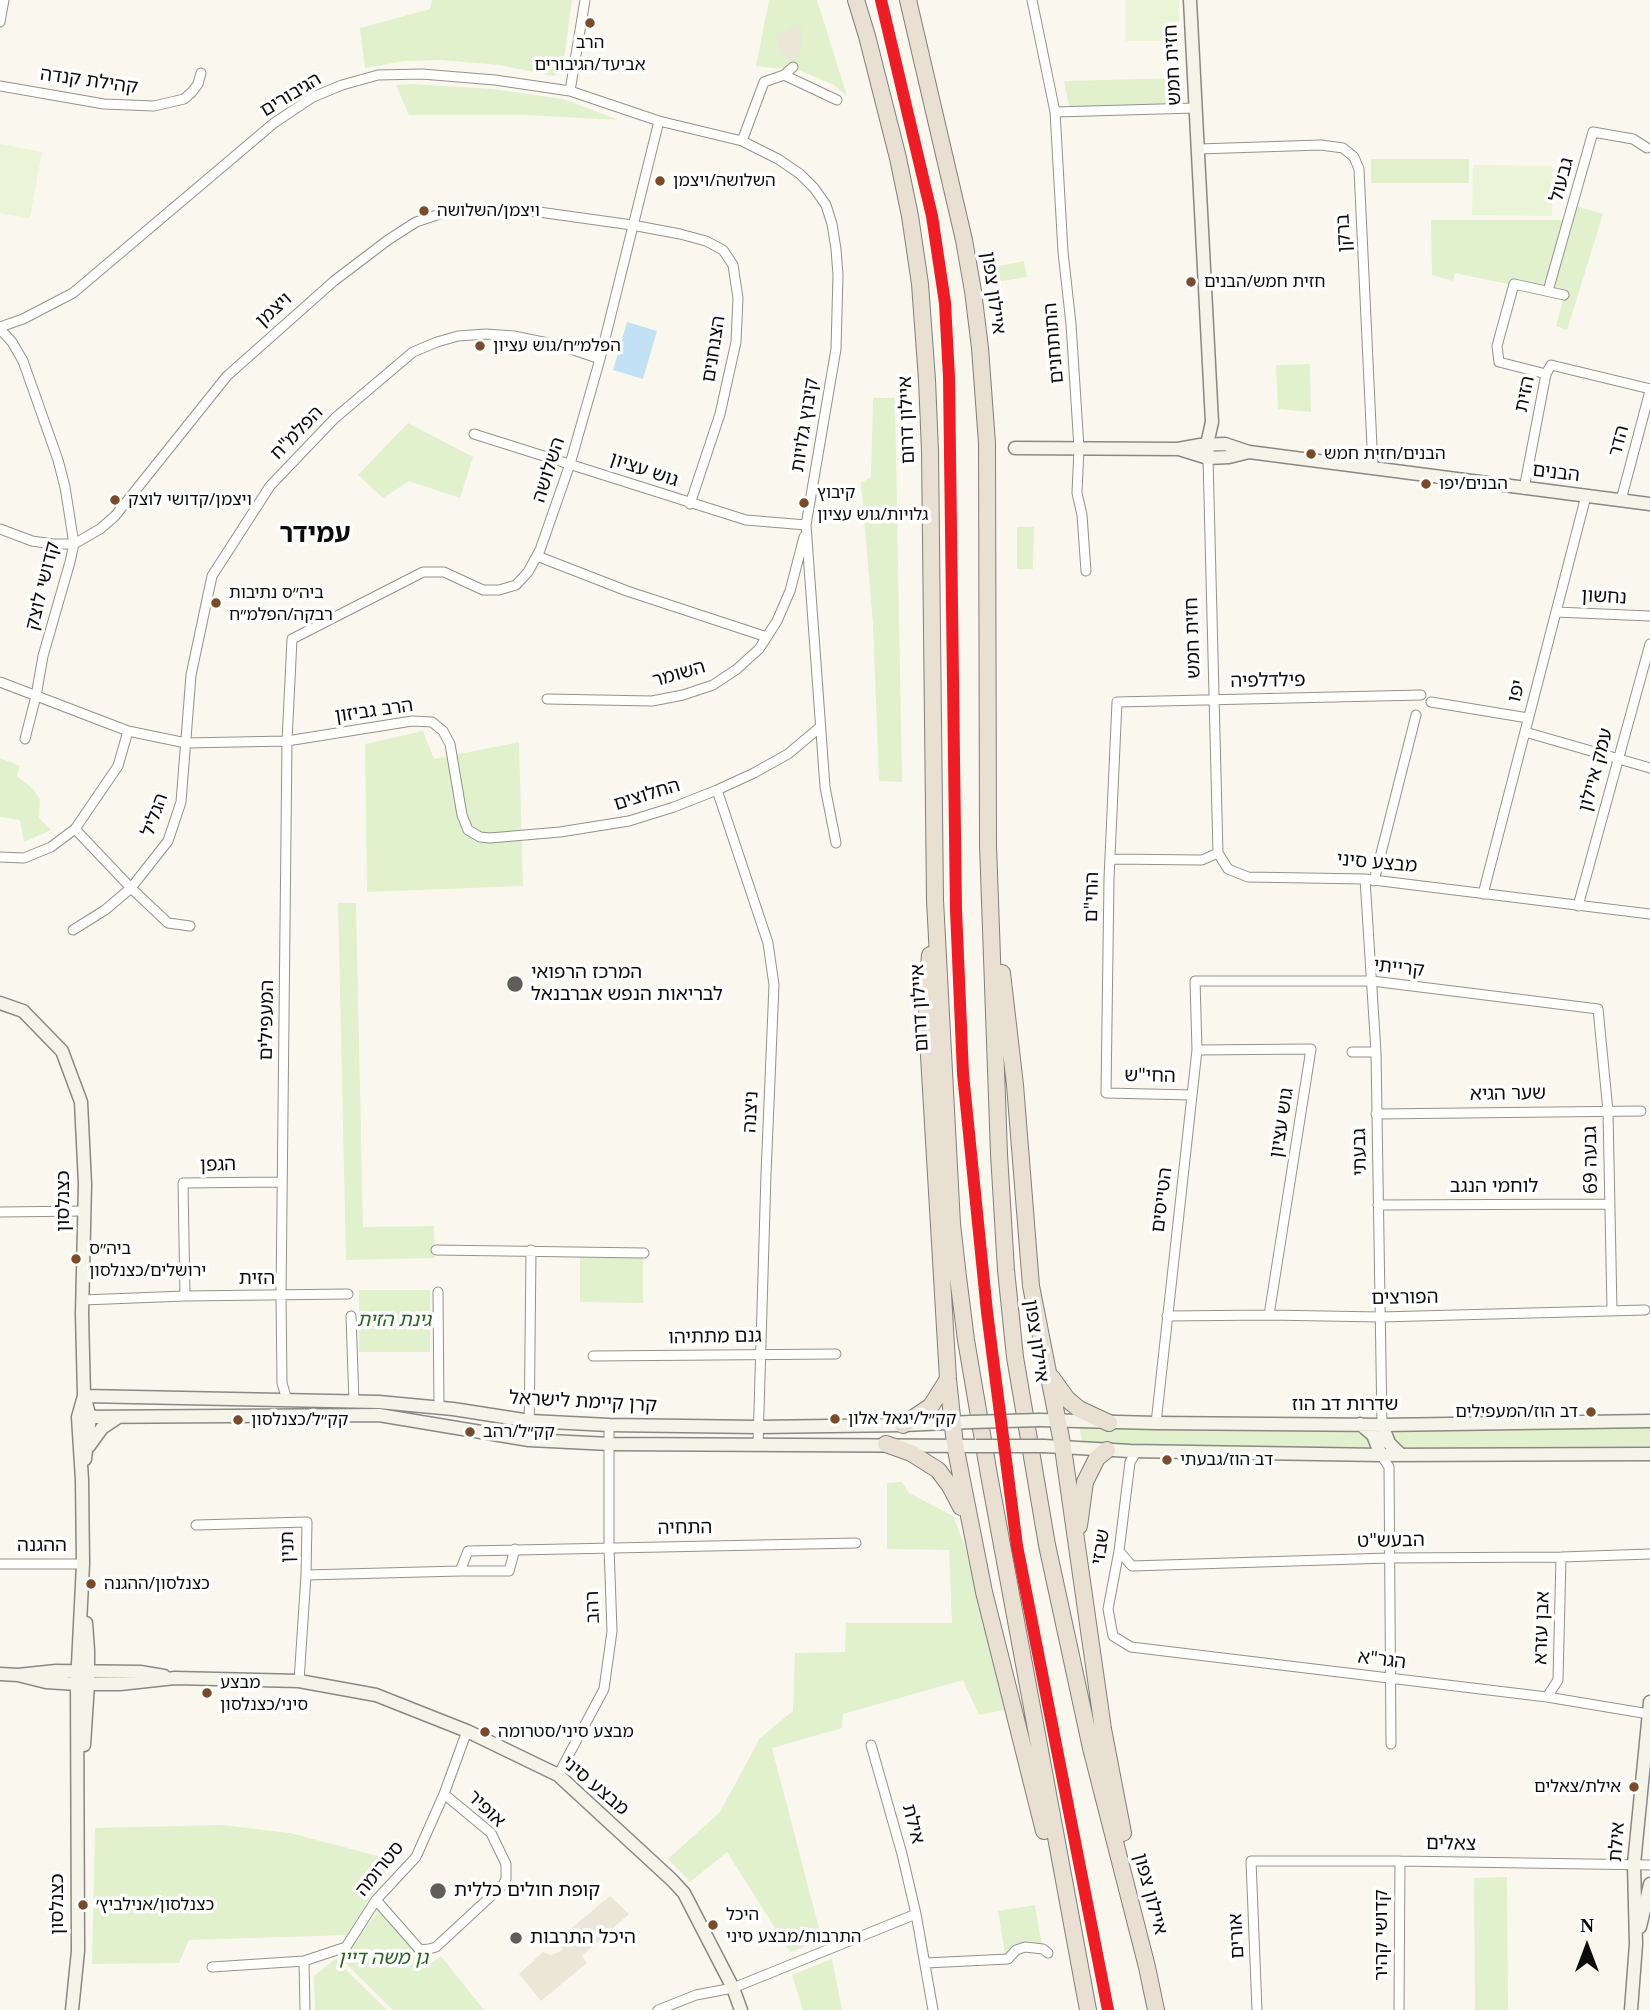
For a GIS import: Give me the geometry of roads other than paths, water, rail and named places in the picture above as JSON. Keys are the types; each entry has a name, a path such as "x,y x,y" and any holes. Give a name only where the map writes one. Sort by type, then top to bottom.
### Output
{"highway":[{"name":"איילון דרום","path":"856,0 898,158 920,284 930,451 935,900 953,1224 964,1328 1088,2010"},
{"name":"איילון צפון","path":"908,0 964,240 980,348 986,443 988,845 999,1154 1006,1270 1015,1357 1047,1545 1085,1721 1156,2010"},
{"path":"988,845 1015,1085 1031,1286 1063,1448 1103,1729 1147,1967"},
{"path":"935,900 927,1022 948,1379 955,1445 985,1592 1081,1978"},
{"path":"1046,1367 1067,1399 1079,1409 1109,1423"},
{"path":"903,1425 931,1406 948,1379"},
{"path":"886,1444 911,1453 938,1470 950,1486 970,1526"},
{"path":"1077,1549 1085,1482 1097,1458 1114,1450"}],"street":[{"path":"0,22 4,0"},
{"path":"570,91 584,0"},
{"name":"התותחנים","path":"1032,0 1055,112 1079,448 1077,494 1082,515 1086,571"},
{"name":"חזית חמש","path":"1190,0 1212,422 1214,444 1221,457"},
{"path":"742,141 764,82 784,75 793,67"},
{"name":"קהילת קנדה","path":"0,86 104,104 154,106 184,99 198,84 201,74"},
{"name":"הגיבורים","path":"0,328 73,293 274,123 313,97 342,85 378,75 422,74 495,80 570,91 659,121"},
{"path":"784,75 837,100"},
{"path":"1055,112 1195,108"},
{"name":"קיבוץ גלויות","path":"659,121 742,141 778,159 800,174 814,188 826,205 832,223 838,275 836,349 806,525 819,728 825,788 836,843"},
{"name":"השלושה","path":"292,639 424,572 444,572 482,590 499,590 516,584 528,572 537,555 570,464 600,359 659,121"},
{"name":"גבעול","path":"1548,291 1593,132 1633,138 1647,148"},
{"name":"ברקן","path":"1198,149 1321,145 1343,148 1354,157 1359,169 1373,468"},
{"name":"ויצמן","path":"74,544 100,529 115,516 227,376 334,281 416,222 443,214 481,209 539,212 632,225"},
{"name":"הצנחנים","path":"632,225 706,241 723,250 733,265 738,298 736,342 720,414 690,504"},
{"path":"1548,370 1524,369 1499,362 1497,346 1514,284 1564,295"},
{"name":"קדושי לוצק","path":"0,328 23,361 58,460 74,544 43,656 25,739"},
{"name":"הפלמ\"ח","path":"186,744 191,675 212,576 270,486 335,418 413,352 458,336 513,336 562,346 600,359"},
{"name":"הזית","path":"1524,489 1548,370 1650,390"},
{"name":"הדר","path":"1621,500 1650,390"},
{"name":"גוש עציון","path":"474,435 746,520 806,525"},
{"name":"חזית חמש","path":"1214,444 1208,458 1218,853"},
{"name":"הבנים","path":"1015,448 1178,449 1214,444 1249,452 1650,504"},
{"name":"הבנים","path":"1178,449 1208,458 1249,452"},
{"name":"יפו","path":"1483,894 1586,496"},
{"name":"השומר","path":"547,699 652,701 713,685 737,669 759,649 777,621 790,591 806,525"},
{"path":"0,529 32,541 74,544"},
{"path":"537,555 627,591 766,637"},
{"name":"נחשון","path":"1556,612 1650,617"},
{"name":"המעפילים","path":"288,1400 282,1383 281,1296 287,741 292,639"},
{"name":"עמק איילון","path":"1578,906 1650,644"},
{"path":"0,682 128,732 186,744 287,741"},
{"name":"פילדלפיה","path":"1117,702 1421,695"},
{"name":"החי\"ם","path":"1106,1093 1110,859 1117,702"},
{"path":"1430,702 1528,718"},
{"name":"גבעתי","path":"1382,1425 1376,1052 1369,880 1416,715"},
{"name":"הרב גביזון","path":"287,741 412,720 432,722 443,731 450,744 462,815 468,830"},
{"name":"החלוצים","path":"468,830 480,837 490,838 560,832 629,821 717,790 788,754 819,728"},
{"path":"0,857 24,858 51,848 75,829 118,766 128,732"},
{"path":"1525,732 1650,768"},
{"name":"הגליל","path":"73,930 105,910 131,888 168,841 181,802 186,744"},
{"name":"ניצנה","path":"717,790 768,943 774,985 758,1444"},
{"path":"75,829 168,923 190,926"},
{"path":"1110,859 1202,860 1218,853"},
{"name":"מבצע סיני","path":"1218,853 1228,869 1248,877 1369,880 1650,914"},
{"name":"קרייתי","path":"1195,981 1372,981 1598,1009"},
{"name":"הטייסים","path":"1156,1423 1197,1050 1195,981"},
{"name":"כצנלסון","path":"0,1003 23,1011 62,1051 81,1102 85,1184 82,1596 88,1650 83,1677 77,1797 78,1951 72,2010"},
{"name":"גבעה 69","path":"1598,1009 1608,1111 1612,1310"},
{"name":"גוש עציון","path":"1197,1050 1311,1049 1269,1315"},
{"path":"1352,1052 1376,1052"},
{"name":"החי\"ש","path":"1106,1093 1192,1095"},
{"name":"שער הגיא","path":"1376,1114 1641,1111"},
{"name":"הגפן","path":"185,1296 183,1183 282,1182"},
{"name":"לוחמי הנגב","path":"1378,1205 1609,1204"},
{"path":"0,1212 84,1211"},
{"path":"436,1250 645,1253"},
{"path":"529,1440 531,1250"},
{"path":"438,1292 439,1408"},
{"name":"הזית","path":"83,1300 348,1294"},
{"name":"הפורצים","path":"1167,1316 1380,1317 1645,1310"},
{"path":"351,1316 354,1402"},
{"name":"גנם מתתיהו","path":"593,1356 836,1354"},
{"name":"קרן קיימת לישראל","path":"84,1396 379,1402 530,1421 609,1425 758,1427 1040,1420"},
{"name":"קרן קיימת לישראל","path":"84,1417 379,1415 529,1440 610,1444 886,1444 1063,1448"},
{"name":"כצנלסון","path":"82,1480 87,1450 84,1417"},
{"path":"87,1450 102,1428 120,1417"},
{"name":"שדרות דב הוז","path":"1040,1420 1382,1425 1650,1421"},
{"path":"1360,1424 1374,1435 1381,1455 1389,1467 1391,1744"},
{"name":"רהב","path":"558,1775 604,1689 612,1631 609,1425"},
{"path":"1382,1425 1390,1443 1400,1454"},
{"path":"1063,1448 1114,1450 1134,1457 1650,1454"},
{"path":"1389,1467 1400,1454"},
{"name":"שבזי","path":"1113,1636 1108,1609 1134,1457"},
{"name":"תנין","path":"196,1525 307,1522 299,1681"},
{"name":"התחיה","path":"460,1571 468,1551 856,1543"},
{"path":"306,1575 509,1571 515,1549"},
{"path":"1119,1551 1132,1566"},
{"name":"הבעש\"ט","path":"1115,1573 1132,1566 1650,1554"},
{"name":"אבן עזרא","path":"1547,1697 1558,1680 1562,1557"},
{"name":"ההגנה","path":"0,1564 83,1564"},
{"name":"הגר\"א","path":"1113,1636 1131,1647 1650,1710"},
{"name":"מבצע סיני","path":"0,1674 18,1675 38,1671 83,1677 140,1672 175,1678 299,1681 376,1695 467,1731 558,1775 684,1893 733,1988 741,2010"},
{"name":"אילת","path":"1631,2010 1636,1944 1634,1864 1650,1710"},
{"name":"סטרומה","path":"212,1966 304,1961 346,1947 376,1900 416,1857 444,1794 467,1731"},
{"name":"אילת","path":"872,1745 916,1914 933,2010"},
{"name":"אופיר","path":"376,1900 420,1950 429,1949 436,1947 503,1885 506,1879 506,1864 491,1833 444,1794"},
{"name":"צאלים","path":"1251,1861 1650,1865"},
{"name":"אורים","path":"1251,1861 1257,2010"},
{"name":"קדושי קהיר","path":"1399,2010 1400,1861"},
{"name":"אילת","path":"1636,1944 1650,1884"},
{"path":"658,2010 696,1995 733,1988 916,1914"},
{"path":"926,1963 1009,1958 1016,1950 1025,1947 1043,1949 1048,1953"},
{"path":"304,1961 305,2010"}],"water":[{"path":"627,322 657,331 643,379 613,370"}],"place":[{"name":"הרב אביעד/הגיבורים","path":"590,23"},
{"name":"השלושה/ויצמן","path":"660,181"},
{"name":"ויצמן/השלושה","path":"424,211"},
{"name":"חזית חמש/הבנים","path":"1191,282"},
{"name":"הפלמ״ח/גוש עציון","path":"480,346"},
{"name":"הבנים/חזית חמש","path":"1311,454"},
{"name":"הבנים/יפו","path":"1426,484"},
{"name":"ויצמן/קדושי לוצק","path":"115,500"},
{"name":"קיבוץ גלויות/גוש עציון","path":"804,503"},
{"name":"ביה״ס נתיבות רבקה/הפלמ״ח","path":"216,603"},
{"name":"המרכז הרפואי לבריאות הנפש אברבנאל","path":"515,984"},
{"name":"ביה״ס ירושלים/כצנלסון","path":"76,1259"},
{"name":"דב הוז/המעפילים","path":"1591,1412"},
{"name":"קק״ל/יגאל אלון","path":"835,1419"},
{"name":"קק״ל/כצנלסון","path":"238,1420"},
{"name":"קק״ל/רהב","path":"470,1432"},
{"name":"דב הוז/גבעתי","path":"1167,1460"},
{"name":"כצנלסון/ההגנה","path":"91,1584"},
{"name":"מבצע סיני/כצנלסון","path":"207,1693"},
{"name":"מבצע סיני/סטרומה","path":"485,1732"},
{"name":"אילת/צאלים","path":"1634,1787"},
{"name":"קופת חולים כללית","path":"438,1891"},
{"name":"כצנלסון/אנילביץ׳","path":"83,1905"},
{"name":"היכל התרבות/מבצע סיני","path":"713,1925"},
{"name":"היכל התרבות","path":"516,1938"}],"district":[{"name":"עמידר","path":"315,535"}],"park label":[{"name":"גינת הזית","path":"394,1321"},
{"name":"גן משה דיין","path":"383,1959"}]}
